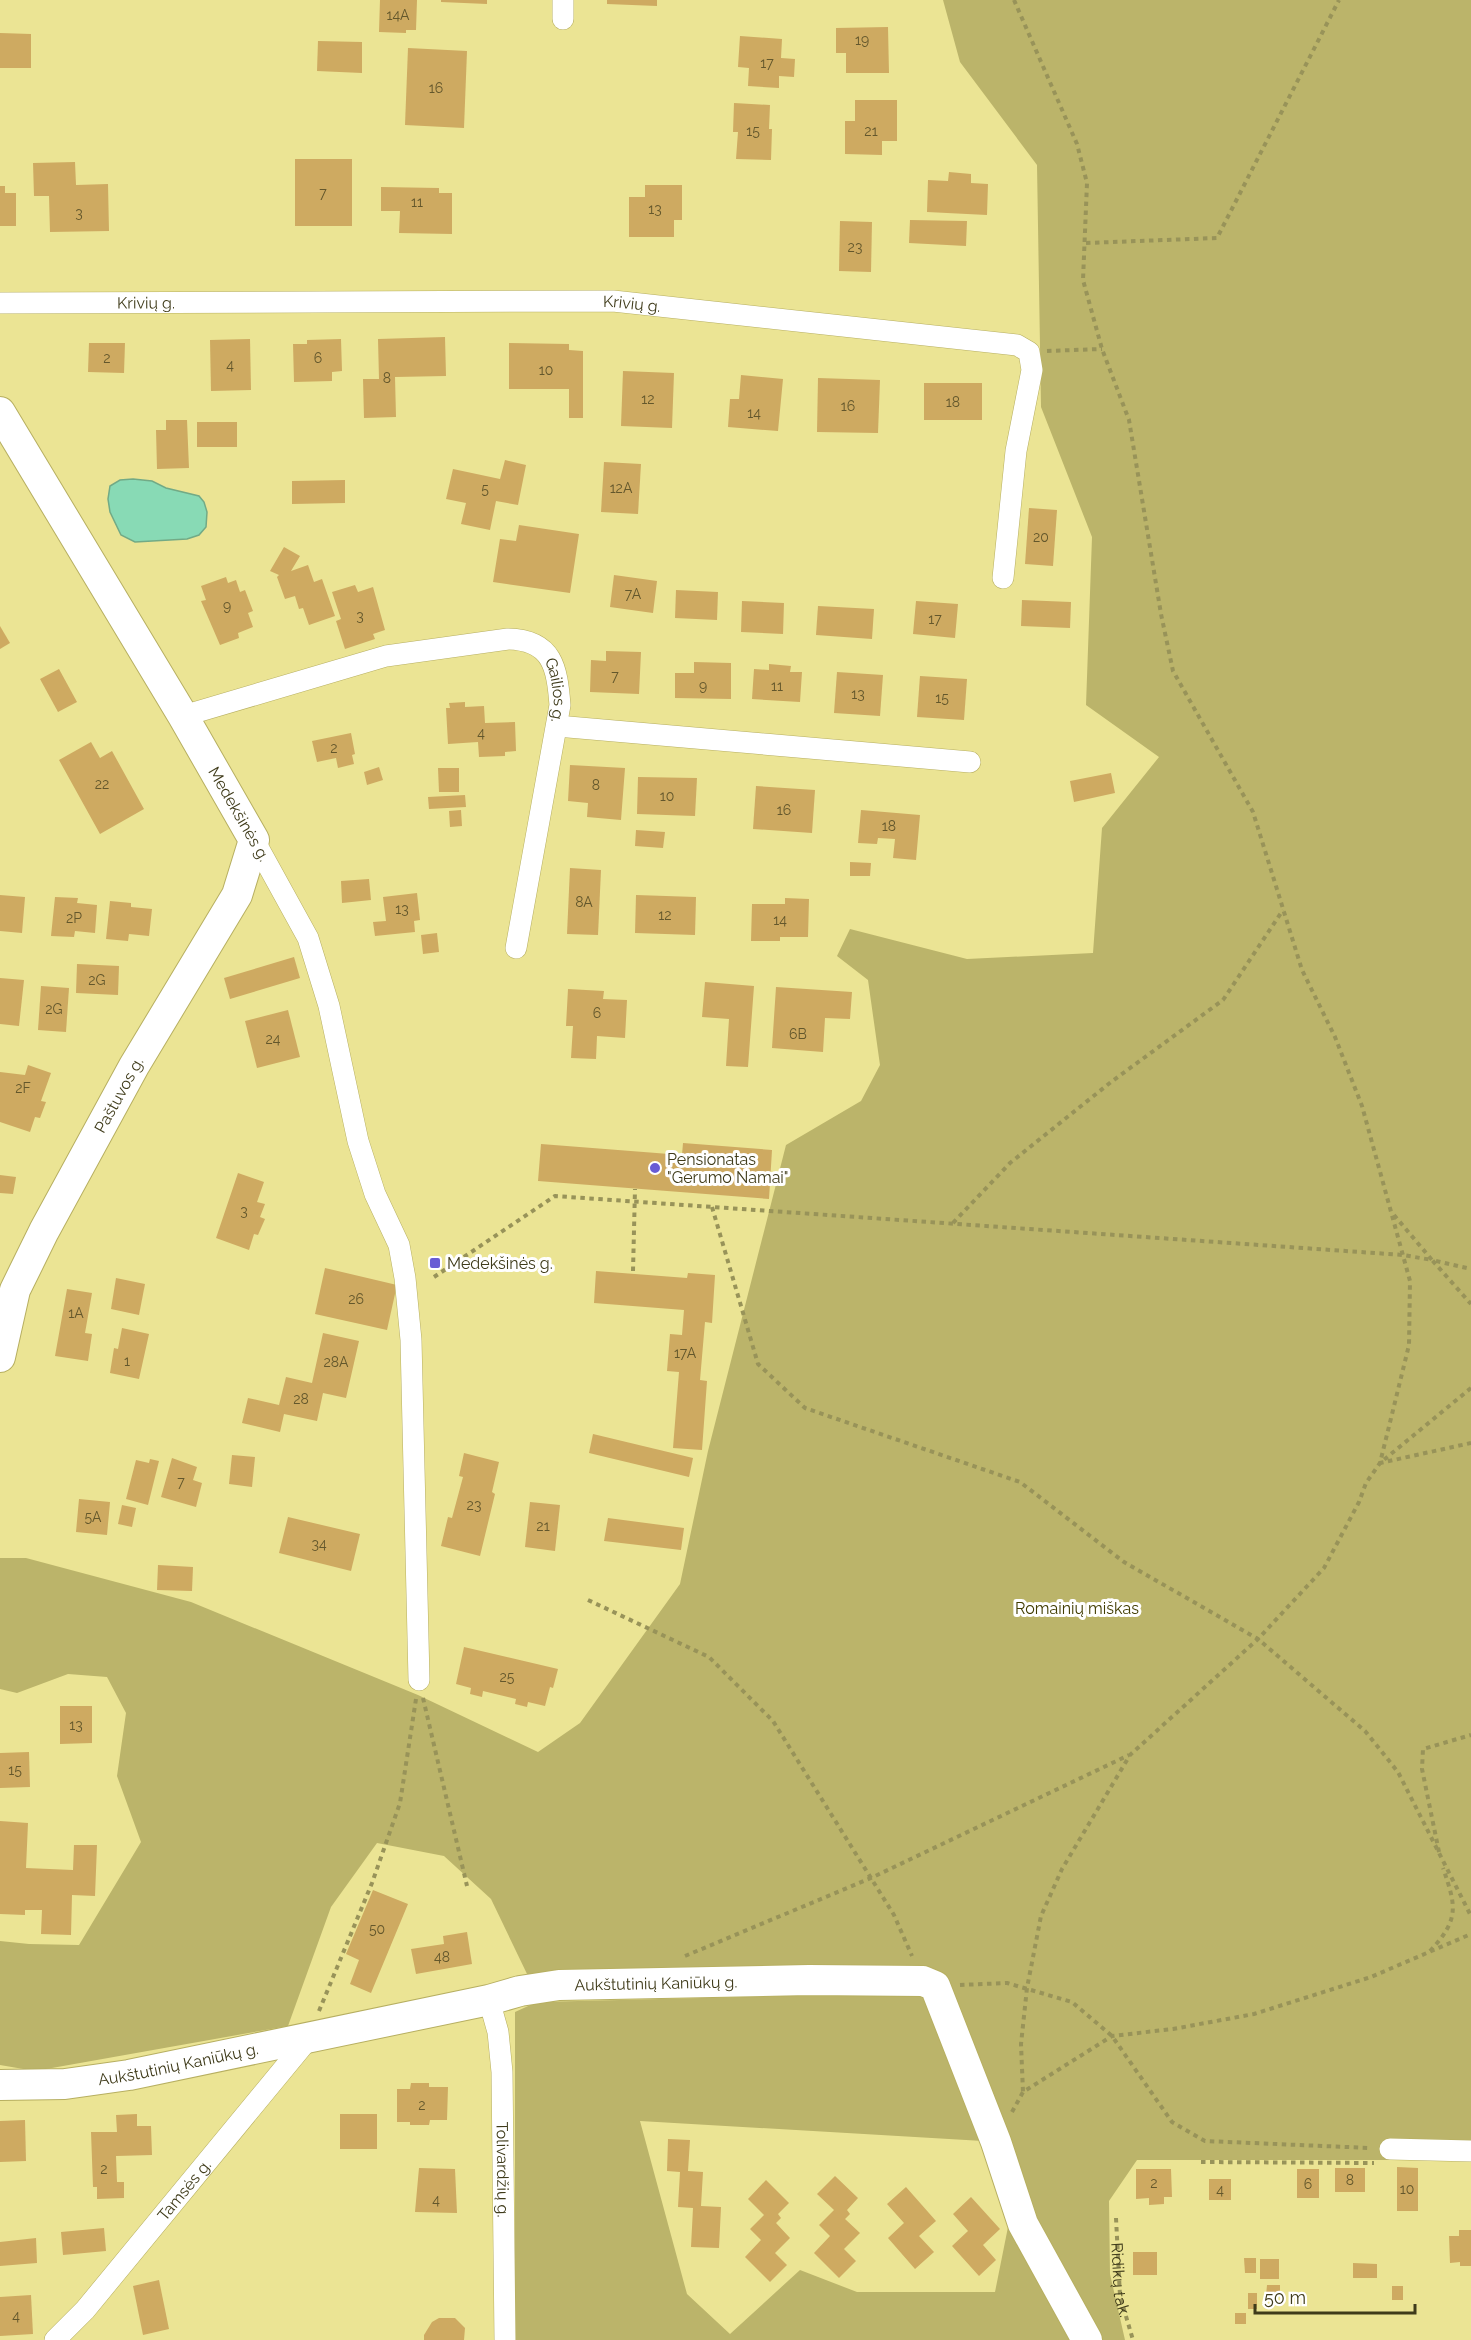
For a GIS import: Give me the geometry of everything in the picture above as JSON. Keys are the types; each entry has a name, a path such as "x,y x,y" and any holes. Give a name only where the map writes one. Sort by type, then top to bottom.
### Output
{"street":[{"name":"Krivių g.","path":"0,303 613,301 1017,345 1029,352"},
{"path":"1003,578 1016,451 1032,370 1029,352"},
{"name":"Medekšinės g.","path":"0,412 183,716 308,938 329,1006 358,1141 375,1194 399,1245 405,1278 411,1340 419,1680"},
{"name":"Gailios g.","path":"183,716 386,656 508,639 526,639 544,650 554,666 560,705 556,726 970,762"},
{"path":"516,948 556,726"},
{"name":"Paštuvos g.","path":"0,1357 15,1290 44,1231 134,1066 237,895 254,840"},
{"name":"Aukštutinių Kaniūkų g.","path":"0,2085 65,2084 129,2075 489,2000 520,1991 559,1985 809,1980 929,1984"},
{"path":"929,1984 996,2142 1023,2224 1087,2340"},
{"name":"Tolivardžių g.","path":"489,2000 498,2032 502,2072 505,2340"},
{"name":"Tamsės g.","path":"55,2340 86,2310 309,2038"},
{"path":"1383,2156 1471,2151"}],"path":[{"path":"1014,0 1077,144 1087,183 1083,280 1102,349 1129,420 1161,614 1173,671 1253,812 1302,970 1335,1037 1362,1106 1410,1281 1409,1345 1380,1462"},
{"path":"1085,243 1217,238 1339,0"},
{"path":"1029,352 1102,349"},
{"path":"953,1223 1010,1163 1111,1082 1223,1000 1283,909"},
{"path":"633,1271 635,1189"},
{"path":"434,1276 555,1196 1403,1255 1471,1269"},
{"path":"712,1207 758,1364 805,1408 1020,1482 1124,1562 1258,1638 1365,1731 1398,1772 1471,1916"},
{"path":"1391,1213 1471,1304"},
{"path":"1471,1388 1380,1462 1366,1483 1359,1502 1324,1568 1258,1638 1130,1755 1062,1869 1041,1916 1027,1988 1021,2044 1023,2092 1112,2036 1173,2029 1254,2014 1371,1977 1471,1934"},
{"path":"1380,1462 1471,1443"},
{"path":"588,1600 709,1657 773,1720 894,1915 929,1984 1007,1983 1072,2002 1112,2036 1172,2122 1205,2141 1383,2156"},
{"path":"419,1680 467,1886"},
{"path":"309,2038 372,1883 400,1803 419,1680"},
{"path":"1429,1952 1440,1940 1452,1918 1455,1902 1440,1858 1422,1769 1423,1749 1471,1734"},
{"path":"675,1960 871,1878 1130,1755"},
{"path":"1201,2162 1383,2156"},
{"name":"Ridikų tak.","path":"1116,2218 1120,2296 1133,2340"}],"green space":[{"name":"Romainių miškas","path":"943,0 1471,0 1471,2152 1389,2160 1137,2160 1109,2201 1110,2274 1125,2340 1099,2340 1033,2213 934,1975 906,1965 528,1976 491,1899 444,1856 377,1843 331,1907 288,2026 35,2071 0,2065 0,1941 79,1945 141,1842 117,1776 126,1713 107,1677 68,1674 17,1693 0,1689 0,1558 26,1558 191,1602 418,1695 538,1752 580,1723 680,1584 708,1451 786,1145 861,1101 880,1065 868,980 837,956 850,929 967,959 1093,953 1102,828 1159,757 1086,705 1092,537 1041,407 1037,165 960,62"},
{"path":"913,1993 930,1997 983,2141 640,2121 687,2294 730,2334 800,2270 857,2292 995,2292 1011,2212 1075,2340 515,2340 515,2012 537,2002"}],"shaded area":[{"path":"120,480 152,481 166,488 199,496 207,512 206,527 199,535 187,539 135,542 121,535 110,512 108,499 110,486"}],"building":[{"path":"380,0 417,0 416,30 406,30 406,33 379,32"},
{"path":"441,0 487,0 487,4 441,2"},
{"path":"607,0 657,0 657,6 607,4"},
{"path":"888,27 889,73 846,73 846,53 836,53 836,28"},
{"path":"0,33 31,34 31,68 0,68"},
{"path":"740,36 782,39 781,58 795,59 794,77 779,76 779,88 748,86 749,68 738,67"},
{"path":"318,41 362,42 362,73 317,71"},
{"path":"408,48 467,51 464,128 405,125"},
{"path":"855,100 897,100 897,141 882,141 882,155 845,154 845,121 855,121"},
{"path":"734,103 770,105 771,160 736,159 738,132 733,132"},
{"path":"295,159 352,159 352,226 295,226"},
{"path":"75,162 76,185 108,184 109,231 50,232 49,196 34,196 33,163"},
{"path":"949,172 971,174 971,183 988,184 987,215 927,212 928,180 948,181"},
{"path":"645,185 682,185 682,220 674,220 674,237 629,237 629,197 645,197"},
{"path":"0,186 5,186 5,193 16,193 16,226 0,226"},
{"path":"381,187 439,188 439,193 452,193 452,234 399,233 400,211 381,211"},
{"path":"910,220 967,221 966,246 909,243"},
{"path":"840,221 872,222 871,272 839,271"},
{"path":"445,337 446,376 395,377 396,417 364,418 363,379 379,379 378,339"},
{"path":"250,339 251,390 211,391 210,340"},
{"path":"341,339 342,371 332,372 332,381 294,382 293,344 307,344 307,340"},
{"path":"89,343 125,343 124,373 88,372"},
{"path":"509,343 569,344 569,350 583,351 583,418 569,418 569,389 509,389"},
{"path":"623,371 674,373 672,428 621,426"},
{"path":"741,375 783,379 778,431 728,427 730,399 739,399"},
{"path":"818,378 880,380 878,433 817,432"},
{"path":"924,383 982,383 982,420 924,420"},
{"path":"166,420 187,420 189,468 157,469 156,430 166,430"},
{"path":"197,422 237,422 237,447 197,447"},
{"path":"505,460 526,465 518,505 496,501 490,530 461,524 466,503 446,499 453,469 500,479"},
{"path":"604,462 641,464 638,514 601,512"},
{"path":"345,480 345,503 292,504 292,481"},
{"path":"1029,508 1057,510 1053,566 1025,564"},
{"path":"519,525 579,534 570,593 493,582 500,539 516,541"},
{"path":"284,547 300,556 291,571 308,565 314,582 322,579 335,616 309,625 303,608 299,609 295,596 285,599 277,577 279,575 270,571"},
{"path":"614,575 657,581 653,613 610,607"},
{"path":"226,577 228,583 236,580 240,592 245,590 253,611 248,613 253,627 238,633 239,638 220,645 201,601 206,600 201,586"},
{"path":"355,585 358,592 373,587 385,630 373,634 375,639 345,649 336,621 341,619 332,592"},
{"path":"676,590 718,592 717,620 675,618"},
{"path":"1022,600 1071,602 1070,628 1021,626"},
{"path":"742,601 784,603 783,634 741,632"},
{"path":"916,601 958,604 955,638 913,634"},
{"path":"818,606 874,609 872,639 816,635"},
{"path":"0,626 10,643 0,649"},
{"path":"606,651 641,652 639,694 590,692 591,660 606,661"},
{"path":"694,662 731,663 731,699 675,698 675,673 694,673"},
{"path":"769,664 791,666 790,672 802,672 800,702 752,699 754,669 769,670"},
{"path":"59,669 77,702 58,712 40,679"},
{"path":"837,672 883,675 880,716 834,713"},
{"path":"920,676 967,679 964,720 917,717"},
{"path":"465,702 465,707 484,706 485,723 515,722 516,751 505,752 505,756 479,757 478,742 448,744 446,708 450,708 449,703"},
{"path":"351,733 355,754 352,755 354,764 338,768 336,758 317,762 312,741"},
{"path":"91,742 100,758 112,751 144,809 100,834 59,760"},
{"path":"570,765 625,768 621,820 587,817 588,803 568,801"},
{"path":"379,767 383,780 367,785 364,772"},
{"path":"438,768 459,768 459,792 439,792"},
{"path":"1111,773 1115,793 1074,802 1070,781"},
{"path":"638,777 697,778 695,816 637,814"},
{"path":"756,786 815,790 812,833 753,829"},
{"path":"465,795 466,807 429,809 428,797"},
{"path":"461,810 462,826 450,827 449,811"},
{"path":"861,810 920,815 916,860 893,858 895,839 878,838 877,844 858,843"},
{"path":"636,830 665,832 663,848 635,846"},
{"path":"850,862 871,863 870,876 850,876"},
{"path":"570,868 601,870 598,935 567,934"},
{"path":"369,879 371,900 342,903 341,881"},
{"path":"417,893 420,920 414,921 415,932 375,936 373,922 386,921 383,897"},
{"path":"0,895 25,897 22,933 0,931"},
{"path":"636,895 696,897 695,935 635,933"},
{"path":"55,897 78,898 77,903 97,905 95,933 75,931 74,937 51,936"},
{"path":"785,898 809,899 808,937 780,937 780,941 751,941 752,904 785,904"},
{"path":"110,901 131,903 131,907 152,909 149,936 129,934 128,941 106,939"},
{"path":"437,933 439,952 423,954 421,935"},
{"path":"294,957 300,978 230,999 224,978"},
{"path":"77,964 119,966 118,995 76,993"},
{"path":"0,978 24,980 19,1026 0,1024"},
{"path":"705,982 754,986 748,1067 726,1066 729,1019 702,1017"},
{"path":"41,986 69,988 66,1032 38,1030"},
{"path":"776,987 852,992 850,1019 825,1018 823,1052 772,1048"},
{"path":"568,989 604,991 603,999 627,1000 625,1038 597,1036 596,1059 571,1058 573,1026 566,1026"},
{"path":"288,1010 300,1057 257,1068 245,1021"},
{"path":"28,1065 51,1073 41,1101 46,1102 40,1118 35,1117 30,1132 0,1122 0,1072 25,1075"},
{"name":"Pensionatas \"Gerumo Namai\"","path":"683,1143 772,1150 769,1199 538,1181 541,1144 682,1155"},
{"path":"238,1173 264,1182 257,1202 265,1204 260,1217 265,1219 258,1235 254,1234 249,1250 216,1238"},
{"path":"0,1175 16,1177 13,1194 0,1193"},
{"path":"325,1268 397,1285 387,1330 315,1314"},
{"path":"596,1271 687,1278 688,1273 715,1275 712,1323 705,1322 700,1380 707,1381 702,1450 673,1448 679,1372 667,1371 670,1334 682,1335 684,1310 594,1303"},
{"path":"116,1278 145,1284 139,1315 111,1309"},
{"path":"67,1289 92,1293 85,1333 92,1334 88,1361 55,1356"},
{"path":"122,1328 149,1334 139,1379 110,1373 114,1348 118,1349"},
{"path":"323,1333 359,1341 346,1398 323,1393 317,1421 284,1414 280,1432 242,1423 248,1398 279,1405 286,1377 312,1383"},
{"path":"593,1434 693,1458 689,1477 589,1453"},
{"path":"464,1453 499,1462 492,1492 495,1494 480,1556 441,1546 448,1517 452,1518 463,1477 459,1476"},
{"path":"232,1455 255,1457 252,1487 229,1484"},
{"path":"172,1458 197,1467 193,1480 202,1483 196,1507 161,1497"},
{"path":"150,1459 159,1461 148,1505 126,1499 136,1460 149,1463"},
{"path":"79,1499 110,1502 107,1535 76,1532"},
{"path":"530,1502 560,1505 555,1551 525,1547"},
{"path":"122,1505 136,1508 132,1527 118,1524"},
{"path":"288,1517 360,1534 351,1571 279,1553"},
{"path":"608,1518 684,1528 681,1550 604,1541"},
{"path":"158,1565 193,1567 192,1591 157,1590"},
{"path":"464,1647 558,1669 545,1706 528,1702 527,1707 515,1704 516,1699 483,1691 482,1697 470,1694 471,1688 456,1684"},
{"path":"60,1706 92,1706 92,1743 60,1744"},
{"path":"29,1752 30,1787 0,1788 0,1753"},
{"path":"0,1821 28,1823 26,1868 73,1870 74,1845 97,1845 95,1896 72,1895 71,1935 41,1934 42,1910 25,1910 25,1915 0,1914"},
{"path":"373,1890 408,1904 371,1993 350,1984 359,1960 346,1954"},
{"path":"467,1932 472,1964 416,1974 411,1949 444,1944 443,1936"},
{"path":"411,2083 429,2083 429,2087 448,2087 447,2120 430,2120 429,2125 397,2122 397,2089 410,2089"},
{"path":"137,2114 137,2126 151,2126 152,2155 116,2156 117,2182 124,2182 124,2198 97,2199 97,2187 93,2187 91,2132 117,2132 116,2115"},
{"path":"340,2114 377,2114 377,2149 340,2149"},
{"path":"25,2120 26,2161 0,2162 0,2121"},
{"path":"668,2139 690,2140 688,2171 703,2172 701,2206 721,2207 719,2248 691,2247 693,2208 678,2207 680,2172 667,2171"},
{"path":"1397,2167 1418,2168 1418,2211 1397,2211"},
{"path":"419,2168 455,2169 457,2213 415,2212"},
{"path":"1335,2168 1365,2168 1365,2192 1335,2192"},
{"path":"1136,2169 1171,2169 1172,2197 1164,2197 1164,2204 1149,2205 1149,2198 1136,2199"},
{"path":"1297,2169 1319,2169 1319,2198 1297,2198"},
{"path":"835,2176 858,2198 847,2210 850,2214 845,2219 860,2233 844,2249 856,2261 839,2278 814,2253 830,2236 819,2225 834,2210 817,2194"},
{"path":"1209,2179 1231,2179 1231,2200 1209,2200"},
{"path":"766,2180 789,2203 778,2214 781,2218 776,2223 790,2238 775,2253 787,2265 770,2282 745,2257 761,2240 750,2229 764,2215 748,2199"},
{"path":"906,2187 936,2221 919,2236 934,2252 915,2269 888,2238 904,2223 887,2204"},
{"path":"971,2197 1000,2229 983,2245 996,2260 979,2276 952,2246 968,2231 953,2214"},
{"path":"104,2228 106,2251 63,2255 61,2232"},
{"path":"1459,2230 1471,2230 1471,2266 1460,2266 1460,2262 1450,2263 1449,2236 1459,2236"},
{"path":"36,2238 37,2263 0,2266 0,2242"},
{"path":"1133,2252 1157,2252 1157,2275 1133,2275"},
{"path":"1244,2258 1256,2258 1256,2273 1245,2273"},
{"path":"1260,2259 1279,2259 1279,2279 1260,2279"},
{"path":"1353,2263 1377,2264 1377,2278 1353,2278"},
{"path":"159,2280 169,2329 143,2335 133,2286"},
{"path":"1267,2285 1280,2285 1280,2296 1266,2296"},
{"path":"1392,2286 1403,2286 1403,2300 1392,2300"},
{"path":"1248,2293 1257,2293 1257,2309 1248,2309"},
{"path":"31,2295 33,2334 0,2336 0,2297"},
{"path":"1235,2313 1246,2313 1246,2324 1235,2324"},
{"path":"439,2318 455,2318 465,2328 464,2340 424,2340 424,2335 432,2322"}],"place":[{"name":"Pensionatas \"Gerumo Namai\"","path":"655,1168"},
{"name":"Medekšinės g.","path":"435,1263"}]}
